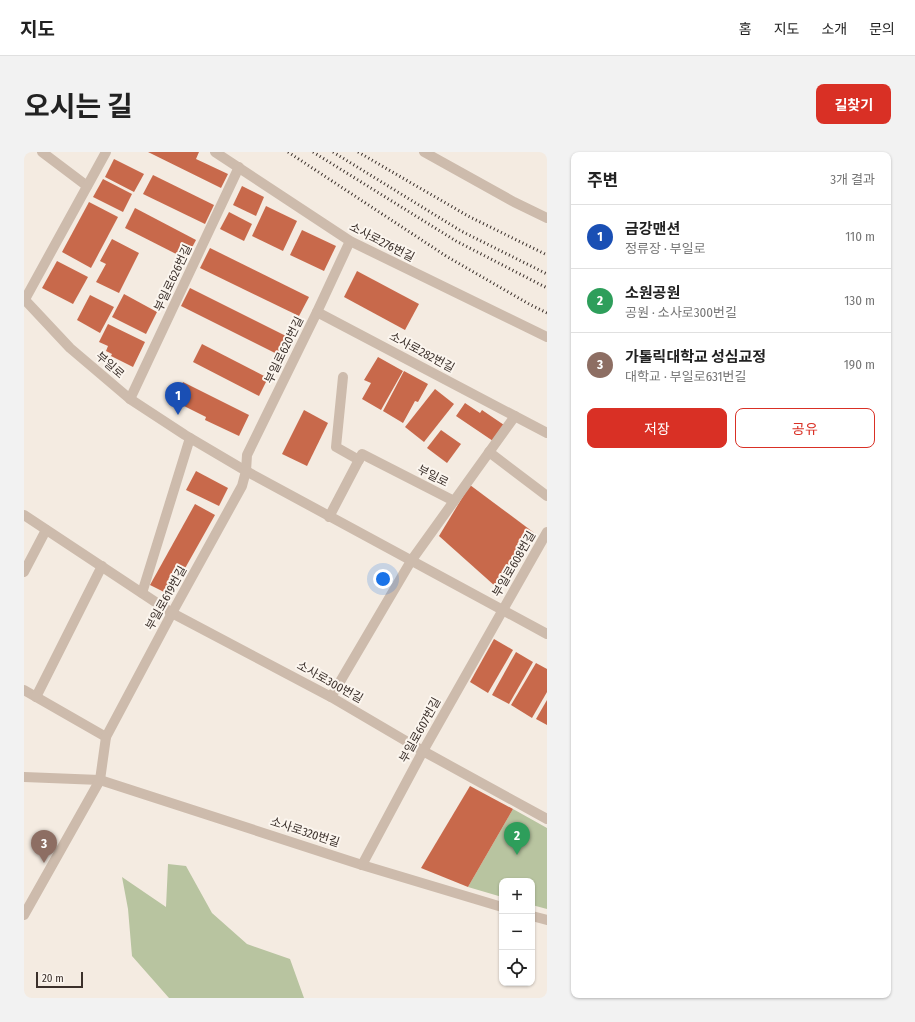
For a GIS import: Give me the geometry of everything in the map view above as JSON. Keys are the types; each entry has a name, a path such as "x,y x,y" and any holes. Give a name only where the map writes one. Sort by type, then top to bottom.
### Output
{"street":[{"path":"42,152 87,186"},
{"path":"24,300 106,152"},
{"name":"소사로276번길","path":"215,152 350,241 547,338"},
{"path":"424,152 514,202 547,218"},
{"name":"부일로626번길","path":"130,399 239,167"},
{"name":"부일로620번길","path":"246,471 246,455 317,312 350,241"},
{"name":"부일로","path":"24,300 70,348 130,399 190,438 329,517 547,634"},
{"name":"소사로282번길","path":"317,312 547,433"},
{"name":"부일로","path":"330,697 411,561 454,501 362,454 359,460 336,448 343,377"},
{"path":"454,501 514,416"},
{"path":"142,592 190,438"},
{"path":"489,452 547,496"},
{"path":"329,517 359,460"},
{"name":"부일로619번길","path":"24,915 100,780 106,737 242,486 246,471"},
{"name":"소사로300번길","path":"24,516 172,613 330,697 423,751 547,819"},
{"path":"24,572 46,530"},
{"name":"부일로608번길","path":"503,610 547,532"},
{"path":"36,697 102,566"},
{"name":"부일로607번길","path":"362,865 423,751 503,610"},
{"path":"24,690 106,737"},
{"name":"소사로320번길","path":"24,777 100,780 362,865 499,906"},
{"path":"535,917 547,920"}],"green space":[{"path":"513,809 547,828 547,909 535,906 535,878 499,878 499,896 468,887"},
{"path":"168,864 186,866 212,913 247,944 290,959 304,998 169,998 132,956 128,909 122,877 166,907"}],"building":[{"path":"148,152 199,152 196,159 228,174 221,188"},
{"path":"114,159 144,174 134,192 105,177"},
{"path":"153,175 214,205 205,224 143,194"},
{"path":"103,179 132,194 123,212 93,197"},
{"path":"242,186 264,197 256,216 233,205"},
{"path":"89,202 118,217 91,268 62,252"},
{"path":"266,206 297,221 283,251 252,236"},
{"path":"135,208 196,240 186,259 125,228"},
{"path":"229,212 252,224 244,241 220,229"},
{"path":"302,230 336,246 324,271 290,255"},
{"path":"112,239 139,253 119,293 96,282 106,264 100,261"},
{"path":"210,248 309,297 299,316 200,268"},
{"path":"57,261 88,277 73,304 42,288"},
{"path":"357,271 419,304 405,330 344,297"},
{"path":"190,288 288,337 279,355 181,306"},
{"path":"124,294 157,312 146,334 112,317"},
{"path":"90,295 114,307 100,333 77,320"},
{"path":"108,324 145,342 133,367 111,356 112,354 106,351 108,346 99,342"},
{"path":"202,344 268,378 259,396 193,362"},
{"path":"378,357 403,371 381,410 362,399 371,383 364,380"},
{"path":"404,371 428,384 418,402 415,401 403,423 383,411"},
{"path":"183,382 249,415 239,436 205,420 206,417 174,401"},
{"path":"435,389 454,404 424,442 405,427"},
{"path":"465,403 480,413 482,410 504,425 493,441 456,416"},
{"path":"304,410 328,423 307,466 282,454"},
{"path":"441,430 461,444 447,463 427,448"},
{"path":"196,471 228,488 219,506 186,490"},
{"path":"470,485 537,535 495,586 439,536"},
{"path":"195,504 215,515 170,595 150,585"},
{"path":"494,639 513,650 488,693 470,682"},
{"path":"516,652 533,662 509,704 492,695"},
{"path":"536,663 547,669 547,692 532,718 511,705"},
{"path":"547,700 547,725 536,719"},
{"path":"470,786 513,809 468,887 421,868"}],"railway":[{"path":"288,152 446,256 547,313"},
{"path":"313,152 456,241 547,288"},
{"path":"333,152 461,231 547,274"},
{"path":"358,152 468,216 547,255"}],"place":[{"name":"금강맨션","path":"178,415"},
{"name":"소원공원","path":"517,855"},
{"name":"가톨릭대학교 성심교정","path":"44,863"}]}
